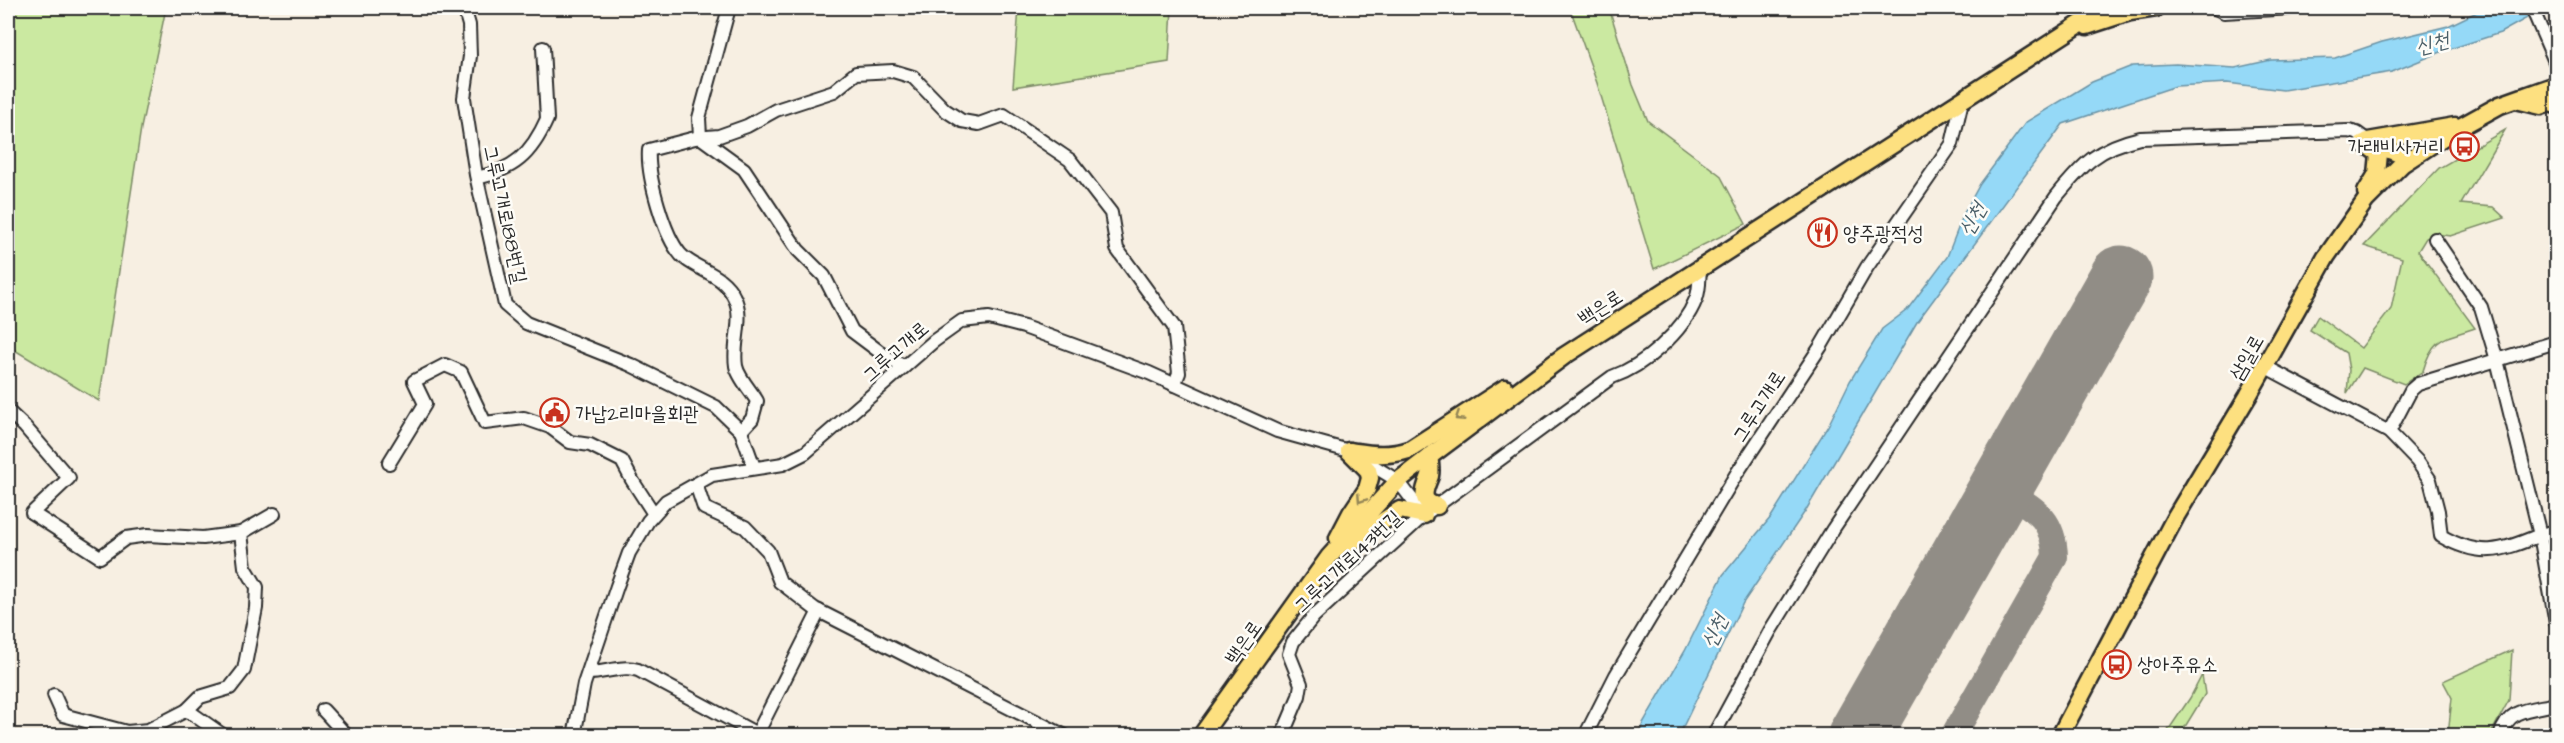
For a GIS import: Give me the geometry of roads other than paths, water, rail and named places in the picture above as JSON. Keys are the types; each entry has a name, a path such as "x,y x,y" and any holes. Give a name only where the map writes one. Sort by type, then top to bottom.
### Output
{"main road":[{"name":"백은로","path":"1201,735 1329,557 1398,482 1429,457 1564,356 2105,8"},
{"path":"2069,32 2130,12 2156,8"},
{"name":"삼일로","path":"2060,735 2175,516 2326,257 2366,200 2410,158 2465,124 2500,105 2556,85"},
{"path":"2516,100 2541,106 2550,103 2556,105"},
{"path":"2366,142 2465,124"},
{"path":"2366,142 2410,158"},
{"path":"2351,220 2376,174 2379,154 2366,142"},
{"path":"1349,451 1393,456 1409,450 1495,394 1564,356"},
{"path":"1329,557 1351,513 1367,489 1370,478 1368,470 1349,451"},
{"path":"1329,557 1392,513 1400,510 1430,511 1431,504 1425,499 1424,489 1430,475 1429,457"}],"street":[{"name":"그루고개로188번길","path":"464,8 469,25 470,56 464,98 477,178 505,305 526,323 631,365 716,407 741,431 754,467"},
{"path":"700,137 699,118 729,8"},
{"path":"2214,8 2224,12 2292,8"},
{"path":"2532,8 2556,64"},
{"path":"477,178 512,167 542,129 547,119 543,48"},
{"path":"741,431 752,419 757,401 736,368 735,343 739,317 734,297 714,274 682,256 673,243 653,190 648,163 650,150 700,137 719,136 747,126 776,110 834,92 856,73 893,71 913,77 945,110 962,121 979,124 1004,115 1070,160 1111,213 1117,249 1174,327 1179,373 1174,384"},
{"name":"그루고개로","path":"1585,735 1616,675 1737,473 1821,346 1867,267 1952,144 1962,100"},
{"path":"1713,735 1770,631 1833,529 2056,197 2085,162 2121,142 2140,138 2349,131 2357,133 2366,142"},
{"path":"700,137 744,169 798,250 824,276 852,331 892,362 906,366"},
{"path":"2434,239 2481,306 2497,360 2540,535 2556,623"},
{"path":"1430,511 1612,377 1625,372 1656,352 1684,320 1696,299 1700,267"},
{"name":"그루고개로","path":"574,735 578,708 588,673 629,553 654,514 666,501 712,475 783,464 805,453 934,341 962,321 989,318 1024,327 1149,373 1276,431 1349,451 1398,482 1430,511"},
{"path":"2389,432 2411,390 2418,384 2556,342"},
{"path":"389,463 425,404 414,381 445,365 461,372 485,423 524,418 550,427 570,442 590,445 622,461 654,514"},
{"path":"2264,366 2389,432 2417,461 2430,480 2438,512 2440,537 2461,548 2484,553 2556,531"},
{"path":"8,411 69,478 32,513 100,557 126,538 148,535 203,538 241,533 274,514"},
{"path":"696,484 704,508 745,527 768,551 780,582 819,611 1065,735"},
{"name":"그루고개로143번길","path":"1282,735 1299,696 1301,684 1289,654 1293,642 1314,616 1430,511"},
{"path":"54,695 63,715 126,732 148,730 187,710 200,697 230,688 244,670 256,608 257,587 245,567 241,533"},
{"path":"588,673 604,673 626,667 638,670 757,735 819,611"},
{"path":"2500,735 2504,722 2513,714 2556,704"},
{"path":"187,710 224,735"},
{"path":"323,710 347,735"}],"water":[{"name":"신천","path":"2485,8 2545,8 2500,33 2441,52 2392,72 2283,90 2227,83 2176,86 2063,124 1917,322 1806,510 1743,603 1679,735 1639,736 1643,723 1685,651 1723,575 1771,517 1828,426 1850,381 1882,329 1907,310 1947,257 1964,213 1980,184 2026,122 2092,82 2132,66 2176,64 2235,68 2271,60 2335,58 2382,42 2448,26"}],"place":[{"name":"가래비사거리","path":"2465,146"},
{"name":"양주광적성","path":"1822,233"},
{"name":"가납2리마을회관","path":"554,413"},
{"name":"상아주유소","path":"2116,664"}]}
